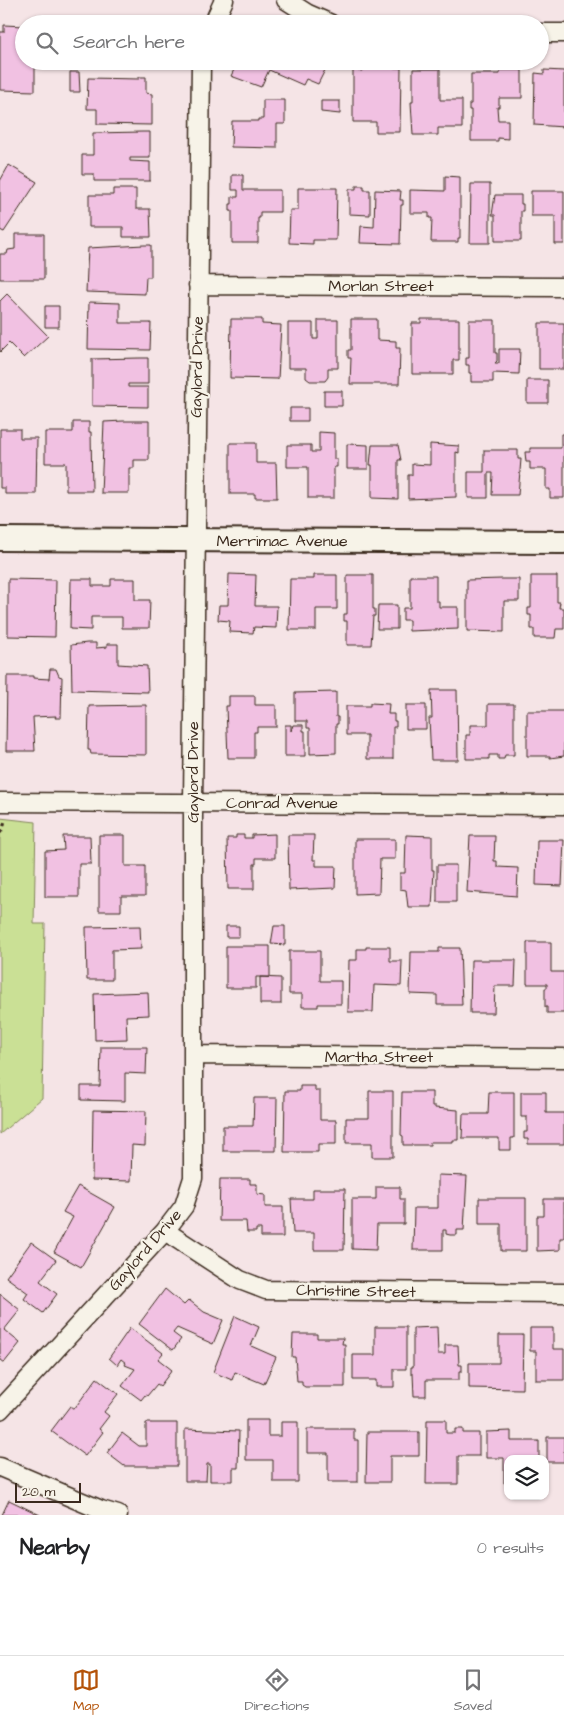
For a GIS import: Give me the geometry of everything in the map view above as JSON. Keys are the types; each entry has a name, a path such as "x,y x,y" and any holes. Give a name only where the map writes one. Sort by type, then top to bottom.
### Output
{"street":[{"path":"217,15 224,0"},
{"path":"286,0 310,15"},
{"path":"549,33 564,33"},
{"name":"Gaylord Drive","path":"0,1410 165,1231 184,1206 193,1178 193,803 201,70"},
{"name":"Morlan Street","path":"198,285 564,287"},
{"name":"Merrimac Avenue","path":"0,539 564,542"},
{"name":"Conrad Avenue","path":"0,802 564,805"},
{"name":"Martha Street","path":"193,1055 564,1058"},
{"name":"Christine Street","path":"165,1231 240,1280 266,1290 564,1293"},
{"path":"0,1467 101,1510 118,1515"}],"green space":[{"path":"0,818 36,822 34,924 45,924 42,1098 0,1134"}],"building":[{"path":"4,25 15,26 15,70 35,70 35,91 0,90 0,32 4,32"},
{"path":"234,70 269,70 261,87 231,76"},
{"path":"269,70 325,70 318,84 306,79 303,85"},
{"path":"353,70 401,70 400,132 376,132 376,122 353,122"},
{"path":"413,70 440,70 440,100 462,100 462,128 438,128 438,135 413,135 411,102 413,102"},
{"path":"500,70 522,70 522,98 499,98 499,107 497,107 498,120 508,120 508,139 498,138 498,141 471,141 471,110 469,110 469,104 471,104 471,74 500,74"},
{"path":"544,70 564,71 564,127 534,125 535,73 544,74"},
{"path":"70,72 79,72 80,92 70,92"},
{"path":"139,77 146,77 146,93 152,94 152,125 97,124 97,109 87,109 88,78 139,79"},
{"path":"263,100 285,100 285,124 277,124 277,148 231,147 232,121 258,121 258,119 263,119"},
{"path":"321,101 340,101 340,114 321,112"},
{"path":"150,132 150,158 130,158 130,161 150,162 150,181 94,181 94,174 82,174 82,155 93,155 93,133"},
{"path":"9,165 37,182 4,232 0,230 0,181"},
{"path":"232,175 243,175 243,190 280,190 280,212 260,212 260,218 258,218 258,243 232,243 232,211 230,211 230,204 232,204 232,197 238,197 238,190 232,190"},
{"path":"445,176 460,177 460,238 458,238 458,242 431,242 432,218 429,218 429,213 410,213 410,190 445,191"},
{"path":"471,184 490,184 490,243 470,243"},
{"path":"356,186 364,186 364,190 370,190 370,215 349,214 349,189 356,189"},
{"path":"298,188 337,188 336,240 313,240 313,244 289,243 290,210 298,210"},
{"path":"113,189 136,189 136,209 150,209 151,237 123,237 123,227 89,227 89,195 113,195"},
{"path":"375,190 401,191 400,200 403,200 403,205 401,205 400,244 360,243 361,226 374,227"},
{"path":"531,191 564,191 564,244 555,244 555,216 531,216"},
{"path":"495,195 521,195 523,211 521,211 521,241 495,241 495,215 492,215"},
{"path":"15,234 44,234 44,279 0,279 0,254 7,254 8,250 15,249"},
{"path":"151,245 151,277 146,277 145,294 86,292 88,248"},
{"path":"7,294 48,336 24,358 9,343 0,352 0,301"},
{"path":"89,302 120,303 120,323 151,323 150,350 88,349"},
{"path":"45,306 59,306 59,327 45,327"},
{"path":"231,319 262,319 262,324 281,325 278,379 230,378"},
{"path":"351,319 377,319 377,340 396,341 396,348 400,348 399,384 350,384 351,358 348,358 348,350 351,350"},
{"path":"421,319 459,319 459,360 453,360 453,374 412,374 412,323 421,323"},
{"path":"318,320 338,320 338,368 328,368 328,377 325,381 310,381 306,378 306,368 288,368 288,323 313,323 313,339 318,339"},
{"path":"469,320 495,320 495,353 497,353 497,361 495,363 499,363 499,349 520,349 519,374 493,373 493,382 471,382 469,365 466,365 466,358 469,358"},
{"path":"539,323 564,323 564,369 539,369"},
{"path":"148,358 148,384 128,384 128,387 148,387 148,407 92,406 92,359"},
{"path":"527,380 548,380 548,403 527,403"},
{"path":"324,391 342,391 342,406 324,406"},
{"path":"290,408 308,408 308,421 290,421"},
{"path":"149,421 149,460 134,460 134,468 129,468 129,493 101,493 104,422"},
{"path":"73,422 89,422 89,432 91,432 92,491 66,491 66,463 45,463 45,432 73,432"},
{"path":"0,429 20,429 20,438 37,438 36,494 5,494 5,488 0,488"},
{"path":"319,432 334,433 334,459 337,459 337,467 334,467 334,498 308,498 308,467 287,467 287,445 311,445 311,452 319,452"},
{"path":"561,434 564,434 564,498 550,498 550,489 546,489 546,469 530,469 530,462 526,462 525,452 530,452 530,448 561,448"},
{"path":"230,443 256,443 256,463 276,463 277,498 255,498 255,494 230,494"},
{"path":"347,444 368,445 368,469 347,469"},
{"path":"430,444 459,446 459,453 456,452 456,497 408,499 408,475 412,475 412,464 430,465"},
{"path":"372,445 398,445 401,460 398,460 398,499 372,498 372,465 370,465"},
{"path":"484,450 518,450 518,459 521,459 518,495 492,495 493,473 488,473 488,498 468,498 468,472 484,472"},
{"path":"229,574 256,575 255,606 277,606 276,628 254,627 253,633 229,632 230,621 218,620 219,605 228,605"},
{"path":"314,575 337,575 337,609 316,609 316,630 289,630 290,579 314,579"},
{"path":"347,575 373,575 373,609 375,609 375,616 373,616 371,645 347,645 347,621 344,621 344,614 347,614"},
{"path":"410,576 436,576 436,601 439,601 439,607 458,607 458,629 409,631 409,620 403,620 403,608 410,608"},
{"path":"531,576 557,576 557,602 560,602 559,608 564,608 564,629 556,629 555,638 534,638 534,629 531,629 531,615 528,615 528,608 531,608"},
{"path":"8,579 56,580 55,637 8,636"},
{"path":"71,579 92,579 92,586 111,586 111,579 135,579 135,600 150,600 149,628 122,628 122,617 91,617 91,630 70,629"},
{"path":"519,579 519,601 504,601 504,632 467,631 467,580"},
{"path":"378,605 397,605 397,629 377,629"},
{"path":"96,643 96,648 107,647 107,644 118,644 118,664 147,666 148,692 72,690 71,645"},
{"path":"50,669 56,669 59,676 62,677 61,718 55,718 56,716 33,717 35,751 6,751 7,676 33,676 33,678 49,679"},
{"path":"431,690 457,690 458,760 431,760 429,718 432,718"},
{"path":"336,692 336,717 338,717 338,724 336,724 336,753 310,754 310,728 307,728 307,721 295,721 295,693"},
{"path":"229,696 255,696 255,705 276,705 276,727 257,727 257,732 254,732 254,758 228,758 226,706 229,706"},
{"path":"370,703 389,704 388,714 394,714 396,727 393,727 393,759 367,759 367,735 346,735 346,706 370,706"},
{"path":"488,704 514,704 514,755 505,755 504,759 498,759 498,755 489,755 489,759 466,759 466,735 470,735 470,725 488,725"},
{"path":"146,705 146,755 91,754 90,750 88,750 89,706"},
{"path":"406,705 426,705 426,729 406,729"},
{"path":"527,711 564,711 564,756 550,758 550,756 527,756"},
{"path":"285,725 291,725 291,731 293,725 303,725 303,731 305,731 305,756 285,756"},
{"path":"275,834 275,858 256,858 256,864 254,864 254,889 228,889 227,838 236,838 236,835 252,838 252,835"},
{"path":"99,835 125,835 125,866 145,866 145,896 121,896 121,911 99,911"},
{"path":"288,835 314,835 313,860 316,860 316,866 336,866 335,888 289,890"},
{"path":"406,835 432,836 432,870 434,870 432,907 408,907 406,890 400,889 400,873 405,873"},
{"path":"63,836 90,836 91,864 79,864 79,897 45,897 45,851 64,850"},
{"path":"470,836 495,836 494,861 497,861 497,867 518,868 517,896 467,892"},
{"path":"355,839 395,839 395,859 380,859 379,893 355,894"},
{"path":"537,840 564,840 562,886 536,885"},
{"path":"437,865 456,865 456,902 437,902"},
{"path":"140,926 141,949 112,950 112,980 87,980 86,927"},
{"path":"226,926 239,926 239,937 226,937"},
{"path":"274,926 285,926 285,945 271,944"},
{"path":"527,942 551,942 551,972 564,972 564,1013 547,1013 547,1007 545,1007 545,988 547,988 547,984 527,984"},
{"path":"226,946 270,946 270,977 256,977 256,988 226,988"},
{"path":"366,947 390,947 390,961 402,961 401,986 374,985 373,1012 348,1012 349,960 357,960 357,949 366,949"},
{"path":"439,948 460,948 462,1005 437,1005 437,995 410,994 411,952 439,952"},
{"path":"289,951 320,951 320,981 341,981 341,1004 318,1004 318,1007 302,1007 302,994 289,994"},
{"path":"471,960 516,960 515,986 495,986 494,1013 470,1013"},
{"path":"260,977 281,978 281,1004 260,1004"},
{"path":"148,992 149,1015 126,1016 127,1039 95,1040 94,994"},
{"path":"101,1047 147,1047 146,1074 125,1073 125,1101 81,1100 81,1086 100,1086"},
{"path":"300,1086 315,1086 315,1091 320,1091 320,1120 336,1120 336,1144 318,1144 318,1152 284,1152 285,1091 300,1091"},
{"path":"369,1091 393,1091 393,1157 372,1157 372,1143 346,1143 346,1118 369,1118"},
{"path":"402,1092 432,1092 432,1106 435,1106 435,1108 458,1110 458,1140 453,1140 453,1142 430,1142 430,1145 403,1145 403,1136 401,1135"},
{"path":"489,1092 514,1092 514,1138 511,1138 511,1150 499,1150 499,1138 462,1138 463,1114 488,1114"},
{"path":"521,1092 546,1092 546,1113 564,1113 564,1144 528,1144 528,1139 524,1139 524,1132 527,1132 527,1117 521,1117"},
{"path":"254,1098 277,1098 276,1151 223,1151 223,1126 253,1126"},
{"path":"93,1110 146,1111 145,1146 132,1145 131,1181 92,1180"},
{"path":"438,1175 467,1176 464,1230 457,1230 457,1235 450,1235 446,1234 446,1230 443,1230 443,1250 413,1250 414,1208 438,1208"},
{"path":"220,1179 250,1179 250,1184 257,1184 257,1194 265,1195 265,1207 283,1207 283,1237 261,1237 261,1229 256,1229 256,1232 247,1232 246,1221 219,1221"},
{"path":"78,1186 115,1207 81,1267 54,1252 73,1217 63,1212"},
{"path":"376,1187 400,1187 400,1199 404,1199 404,1224 377,1224 376,1250 352,1249 352,1199 376,1199"},
{"path":"313,1189 345,1189 344,1250 314,1250 314,1233 293,1233 291,1199 313,1199"},
{"path":"479,1198 526,1198 526,1251 501,1251 501,1224 479,1224"},
{"path":"544,1199 564,1199 564,1238 560,1238 560,1250 537,1251 537,1216 544,1216"},
{"path":"31,1242 56,1260 40,1281 57,1294 43,1313 24,1299 28,1293 6,1277"},
{"path":"165,1289 184,1305 189,1300 204,1312 223,1320 213,1344 177,1328 173,1333 181,1339 173,1350 139,1324"},
{"path":"0,1294 20,1310 4,1330 20,1343 4,1363 0,1360"},
{"path":"235,1316 259,1327 251,1346 276,1357 264,1384 235,1372 232,1380 213,1372"},
{"path":"375,1327 406,1327 406,1369 394,1369 394,1387 376,1387 376,1380 353,1380 353,1355 375,1355"},
{"path":"437,1327 438,1354 445,1354 445,1345 458,1345 459,1365 462,1365 462,1371 459,1371 459,1380 426,1380 426,1396 414,1396 413,1374 411,1374 411,1367 413,1367 413,1328"},
{"path":"130,1328 163,1353 158,1359 172,1370 160,1386 157,1384 141,1400 122,1386 135,1369 125,1365 126,1363 121,1359 117,1365 109,1358"},
{"path":"530,1328 553,1328 553,1349 564,1349 564,1380 536,1380 536,1351 530,1351"},
{"path":"293,1334 317,1334 317,1338 343,1338 342,1344 345,1344 345,1387 305,1387 302,1385 302,1381 297,1381 295,1357 292,1357"},
{"path":"499,1335 523,1335 522,1389 469,1388 469,1363 499,1363"},
{"path":"97,1378 118,1394 104,1412 109,1416 99,1429 103,1432 85,1456 51,1431 70,1406 74,1409"},
{"path":"246,1420 268,1420 268,1436 281,1436 281,1422 298,1422 298,1482 273,1482 273,1460 246,1460"},
{"path":"427,1420 446,1420 446,1433 455,1433 455,1429 463,1429 463,1433 479,1433 479,1456 458,1456 458,1484 426,1484"},
{"path":"146,1423 177,1423 177,1466 124,1466 107,1453 122,1433 139,1446 146,1446"},
{"path":"185,1429 239,1431 238,1468 233,1468 233,1481 210,1481 210,1464 207,1464 206,1481 185,1481"},
{"path":"307,1429 354,1429 354,1440 358,1440 358,1482 328,1482 328,1453 307,1453"},
{"path":"511,1431 511,1441 539,1441 539,1455 504,1455 504,1458 486,1458 486,1432"},
{"path":"367,1432 419,1432 419,1456 390,1456 390,1482 366,1482"},
{"path":"547,1437 564,1437 564,1462 549,1462 549,1455 547,1455"},
{"path":"9,1500 40,1515 2,1515"}]}
